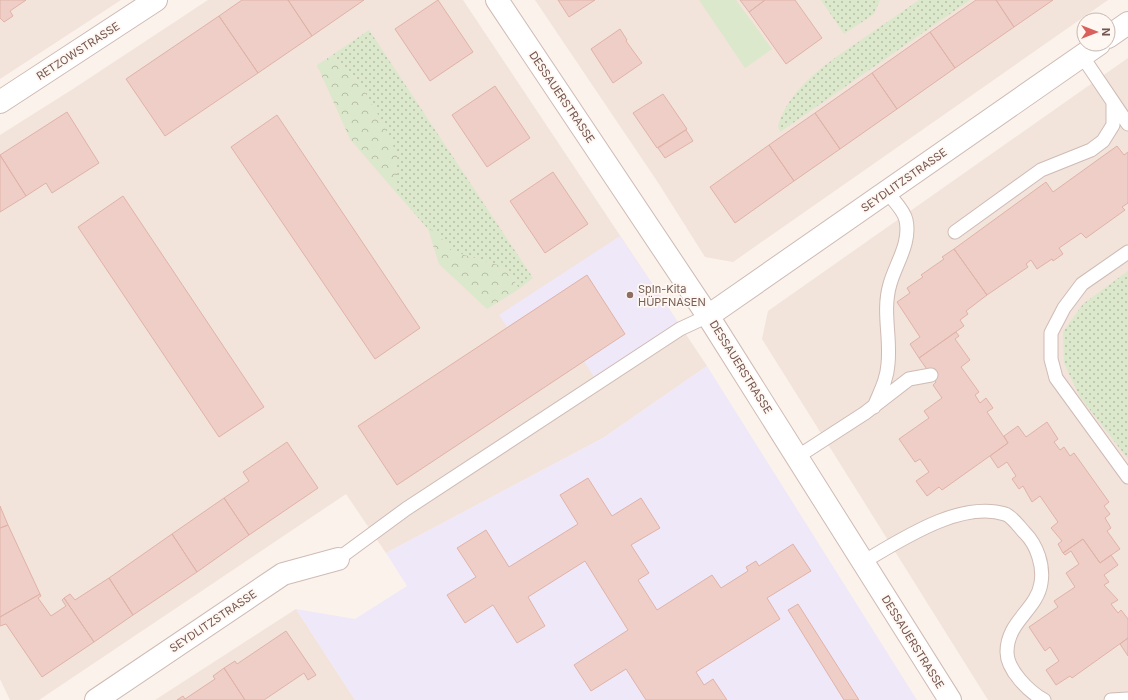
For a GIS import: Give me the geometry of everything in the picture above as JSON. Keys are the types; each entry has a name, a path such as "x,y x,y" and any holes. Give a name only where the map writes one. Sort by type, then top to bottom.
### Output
{"street":[{"name":"RETZOWSTRASSE","path":"0,102 156,0"},
{"name":"DESSAUERSTRASSE","path":"497,0 708,316 950,700"},
{"path":"1116,32 1128,23"},
{"name":"SEYDLITZSTRASSE","path":"708,316 1087,52"},
{"name":"SEYDLITZSTRASSE","path":"96,700 283,574 338,559"}],"lane":[{"path":"1091,52 1113,102 1128,124"},
{"path":"955,232 1041,170 1091,150 1103,141 1113,125 1113,102"},
{"path":"874,407 886,380 888,362 886,307 890,284 902,254 907,234 906,218 887,192"},
{"path":"1128,252 1082,284 1064,308 1051,333 1051,359 1056,378 1128,477"},
{"path":"338,559 406,509 680,329 708,316"},
{"path":"797,457 874,407 909,379 931,376"},
{"path":"863,562 950,516 974,511 1007,514 1030,537 1041,561 1041,583 1035,598 1011,631 1007,653 1016,675 1032,694 1044,700"},
{"path":"1111,700 1128,699"}],"shaded area":[{"path":"0,0 121,0 0,79"},
{"path":"208,0 463,0 707,366 603,438 386,553 346,494 39,700 10,700 0,679 0,135"},
{"path":"535,0 1108,0 1091,12 1076,12 1076,22 733,262 705,257 659,184"},
{"path":"1128,58 1128,700 988,700 762,339 768,311"},
{"name":"SpIn-Kita HÜPFNASEN","path":"620,236 678,322 594,377 584,361 625,334 587,276 507,327 499,315"},
{"path":"707,366 917,700 355,700 296,609 355,619 407,586 386,553 603,438"},
{"path":"296,609 355,700 155,700"}],"green space":[{"path":"699,0 736,0 772,49 745,68"},
{"path":"821,0 880,0 874,14 844,34"},
{"path":"919,0 970,0 780,132 778,126 784,112 801,87 812,76 836,57"},
{"path":"369,30 533,278 519,289 512,277 498,265 451,251 437,232 428,229 393,189 397,183 357,79 331,56"},
{"path":"331,56 357,79 380,118 397,154 397,183 393,189 350,139 317,65"},
{"path":"428,229 437,232 451,251 498,265 512,277 519,289 487,309 439,264"},
{"path":"1128,271 1128,459 1080,397 1064,363 1063,332 1083,304"}],"building":[{"path":"0,0 26,0 10,11 13,16 4,22 0,18"},
{"path":"242,0 288,0 312,36 258,73 219,16"},
{"path":"288,0 364,0 312,36"},
{"path":"438,0 473,52 430,81 395,29"},
{"path":"558,0 595,0 569,17"},
{"path":"740,0 765,0 749,12"},
{"path":"765,0 795,0 822,38 786,64 749,12"},
{"path":"976,0 996,0 1014,27 955,68 930,32"},
{"path":"996,0 1053,0 1014,27"},
{"path":"219,16 258,73 165,136 126,79"},
{"path":"620,29 627,40 626,41 642,63 613,83 591,49"},
{"path":"930,32 955,68 897,109 872,73"},
{"path":"872,73 897,109 840,149 815,113"},
{"path":"495,86 530,138 487,167 452,115"},
{"path":"663,94 687,129 657,148 633,113"},
{"path":"67,112 99,163 52,193 46,183 26,196 0,155"},
{"path":"815,113 840,149 794,181 769,145"},
{"path":"277,115 420,328 375,359 231,147"},
{"path":"686,130 693,141 665,158 658,148"},
{"path":"769,145 794,181 735,223 710,187"},
{"path":"1117,146 1124,155 1128,152 1128,203 1122,207 1125,210 1086,238 1081,233 1059,248 1063,254 1053,261 1052,259 1037,269 1031,260 1026,264 1028,267 987,295 954,249 1046,182 1053,192"},
{"path":"0,155 26,196 0,212"},
{"path":"553,172 588,224 545,253 510,201"},
{"path":"123,196 264,407 219,437 78,227"},
{"path":"954,249 987,295 966,311 968,314 960,320 964,326 919,358 910,344 920,337 897,302 910,293 907,288 923,277 921,275 944,259 942,257"},
{"path":"587,275 625,334 397,485 358,426"},
{"path":"956,332 959,336 955,339 970,360 961,367 979,392 975,395 980,403 986,398 993,408 987,412 1008,443 942,490 939,487 927,496 916,481 929,472 920,459 915,462 899,439 929,418 924,411 942,398 933,385 936,382 919,358"},
{"path":"1047,422 1058,439 1054,442 1060,450 1064,447 1070,456 1074,453 1109,502 1104,506 1110,514 1105,518 1111,528 1107,531 1120,549 1100,563 1083,539 1063,553 1058,544 1062,541 1051,528 1058,522 1040,496 1032,502 1023,486 1019,489 1012,479 1016,476 1007,462 998,468 990,456 1008,443 1004,436 1018,426 1026,437"},
{"path":"287,442 318,488 249,535 224,498 249,481 243,472"},
{"path":"588,478 612,516 641,498 660,528 631,545 649,573 638,580 657,610 712,575 721,588 748,571 746,567 756,561 759,566 793,544 811,571 767,598 780,619 696,672 704,685 713,679 727,700 646,700 626,669 591,691 574,665 628,630 585,561 528,597 545,626 517,643 493,605 465,623 447,595 476,577 457,548 486,530 509,567 578,524 560,495"},
{"path":"224,498 249,535 197,572 172,534"},
{"path":"0,506 8,525 0,528"},
{"path":"8,525 40,594 0,617 0,528"},
{"path":"172,534 197,572 133,615 109,578"},
{"path":"1083,539 1100,563 1111,555 1118,565 1104,575 1109,582 1104,585 1118,600 1111,604 1118,613 1121,610 1128,619 1128,638 1072,678 1070,676 1056,685 1046,670 1059,661 1050,647 1045,651 1029,627 1058,607 1054,601 1075,587 1066,573 1079,564 1071,551 1065,555 1063,553"},
{"path":"109,578 133,615 94,642 64,598 70,594 75,600"},
{"path":"40,594 41,596 38,598 51,616 66,606 62,600 64,598 94,642 42,677 6,624 0,626 0,617"},
{"path":"798,604 859,700 844,700 788,610"},
{"path":"286,631 316,675 308,680 304,673 264,700 245,700 224,668 235,661 237,664"},
{"path":"1128,638 1128,656 1120,644"},
{"path":"224,668 245,700 177,700 183,696 185,699 215,679 213,676"}],"place":[{"name":"SpIn-Kita HÜPFNASEN","path":"630,295"}]}
